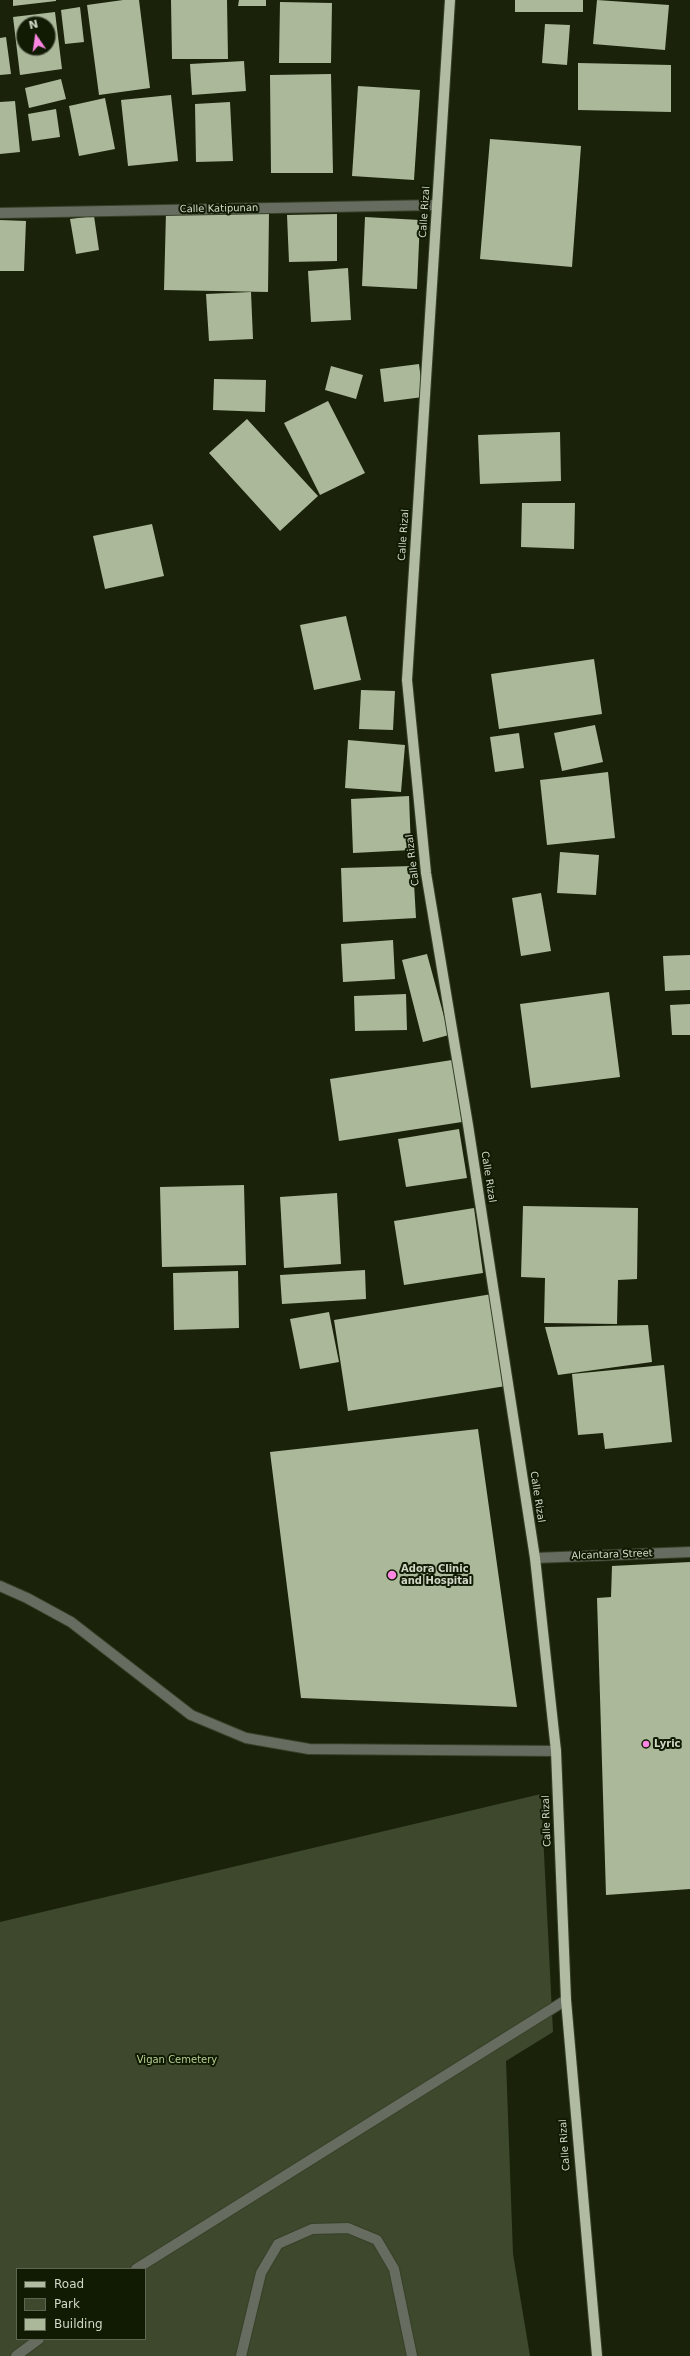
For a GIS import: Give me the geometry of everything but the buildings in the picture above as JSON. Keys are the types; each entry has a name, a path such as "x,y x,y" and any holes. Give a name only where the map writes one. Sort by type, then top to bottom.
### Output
{"main road":[{"name":"Calle Rizal","path":"450,0 407,680 426,873 468,1126 535,1558 556,1751 566,2000 597,2356"}],"street":[{"name":"Calle Katipunan","path":"0,213 437,205"},
{"name":"Alcantara Street","path":"535,1558 690,1552"},
{"path":"0,1586 27,1598 71,1622 191,1715 246,1738 309,1749 556,1751"},
{"path":"138,2268 566,2000"},
{"path":"241,2356 261,2273 278,2244 312,2229 348,2228 377,2240 394,2269 412,2356"},
{"path":"16,2356 38,2340"}],"green space":[{"name":"Vigan Cemetery","path":"541,1794 553,2032 506,2061 513,2254 530,2356 0,2356 0,1922"}],"place":[{"name":"Adora Clinic and Hospital","path":"392,1575"},
{"name":"Lyric","path":"646,1744"}]}
